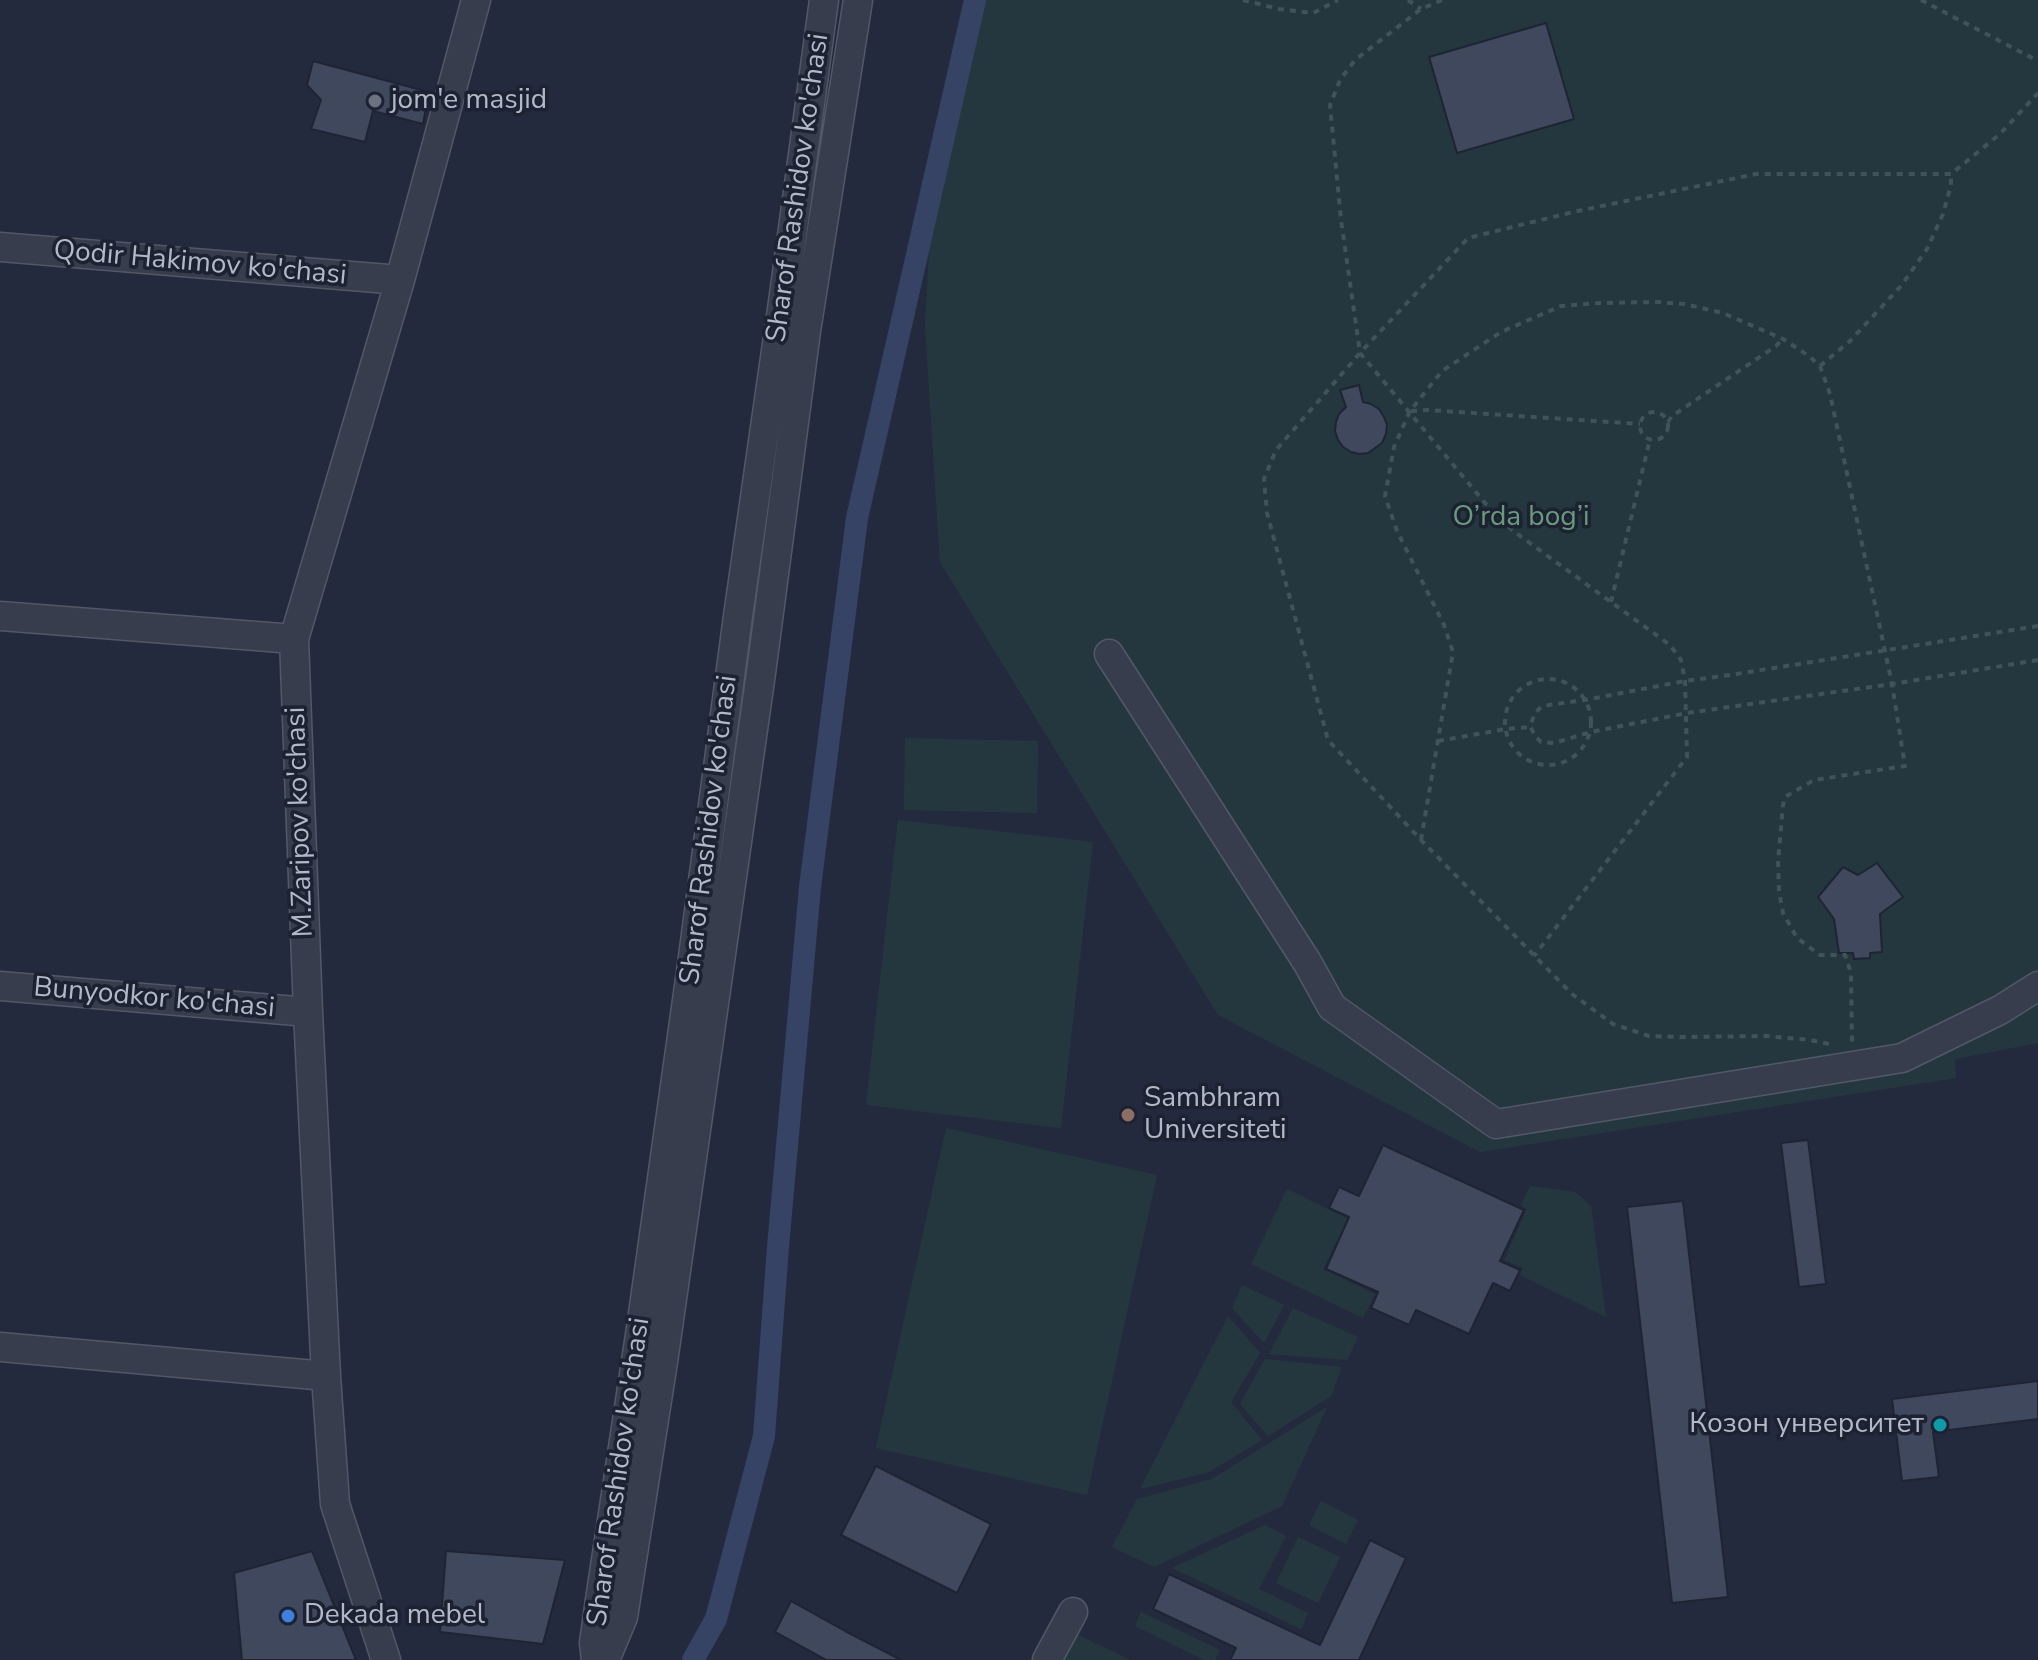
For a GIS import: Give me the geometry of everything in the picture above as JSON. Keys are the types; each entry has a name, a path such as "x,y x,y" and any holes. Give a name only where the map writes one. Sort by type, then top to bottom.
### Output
{"street":[{"name":"M.Zaripov ko'chasi","path":"386,1660 335,1504 308,1012 294,639 400,280 476,0"},
{"name":"Sharof Rashidov ko'chasi","path":"596,1660 594,1643 681,1049 824,0"},
{"path":"605,1660 623,1617 663,1362 761,673 806,331 858,0"},
{"name":"Qodir Hakimov ko'chasi","path":"0,247 400,280"},
{"path":"0,616 294,639"},
{"path":"1109,654 1307,962 1332,1007 1496,1124 1902,1058 2000,1010 2038,986"},
{"name":"Bunyodkor ko'chasi","path":"0,986 308,1012"},
{"path":"0,1347 326,1376"},
{"path":"1047,1660 1073,1612"}],"path":[{"path":"1243,0 1313,13 1338,0"},
{"path":"1408,0 1421,9"},
{"path":"1442,0 1421,9 1355,60 1340,80 1330,105 1341,220 1360,353 1485,503 1512,530 1670,645 1681,660 1685,681 1687,757 1534,956"},
{"path":"1921,0 2038,61"},
{"path":"1838,1046 1766,1036 1649,1036 1613,1024 1572,994 1328,740 1267,513 1264,479 1276,450 1360,353 1468,238 1573,212 1756,174 1951,174 2000,134 2037,95"},
{"path":"1820,366 1850,341 1901,286 1927,249 1943,214 1951,174"},
{"path":"1421,840 1453,652 1444,625 1397,531 1385,496 1394,447 1410,411 1442,371 1501,332 1561,306 1657,302 1684,304 1723,313 1783,339 1820,366 1830,394 1892,684 1905,766 1814,780 1785,797 1783,805 1778,861 1783,913 1797,938 1820,955 1845,955 1851,973 1852,1049"},
{"path":"1640,424 1644,436 1656,440 1666,434 1672,416 1783,339"},
{"path":"1410,411 1640,424"},
{"path":"1640,424 1647,414 1653,412 1665,416 1668,422"},
{"path":"1611,602 1650,439"},
{"path":"2038,626 1685,681 1541,707 1531,719 1531,727 1535,736 1547,743 1687,713 2038,660"},
{"path":"1553,679 1568,684 1585,700 1591,719 1591,732 1576,756 1564,763 1550,765 1536,764 1524,758 1513,748 1506,729 1507,709 1513,696 1524,686 1538,680 1553,679"},
{"path":"1438,741 1531,727"}],"green space":[{"name":"O’rda bog’i","path":"983,0 2038,0 2038,1043 1955,1059 1956,1078 1480,1152 1218,1015 940,562 925,325 930,234"},
{"path":"905,738 1038,741 1037,813 904,810"},
{"path":"898,820 1093,842 1061,1128 866,1105"},
{"path":"946,1128 1157,1175 1087,1495 876,1448"},
{"path":"1530,1186 1575,1192 1591,1206 1606,1317 1520,1275 1523,1268 1504,1260 1527,1209 1521,1205"},
{"path":"1287,1189 1348,1219 1323,1269 1375,1294 1363,1318 1251,1264"},
{"path":"1242,1285 1284,1305 1264,1343 1232,1308"},
{"path":"1293,1308 1358,1337 1347,1360 1269,1354"},
{"path":"1228,1316 1260,1353 1231,1402 1262,1440 1209,1472 1140,1489"},
{"path":"1265,1359 1342,1367 1331,1396 1268,1436 1240,1404"},
{"path":"1327,1407 1282,1506 1154,1567 1112,1547 1137,1499 1212,1479"},
{"path":"1321,1501 1358,1520 1346,1544 1309,1525"},
{"path":"1265,1525 1286,1536 1259,1589 1308,1613 1301,1629 1172,1568"},
{"path":"1298,1537 1340,1557 1318,1603 1276,1583"},
{"path":"1141,1612 1220,1650 1215,1660 1204,1660 1135,1626"},
{"path":"1072,1632 1130,1660 1059,1660"}],"building":[{"path":"1546,23 1574,119 1457,153 1429,57"},
{"path":"313,61 429,92 423,124 373,111 365,142 311,129 321,100 307,85"},
{"path":"1359,385 1363,402 1379,409 1387,425 1382,443 1368,453 1359,454 1343,447 1335,431 1339,414 1346,407 1340,390"},
{"path":"1877,863 1903,897 1880,914 1882,952 1870,953 1870,958 1854,959 1853,953 1839,953 1834,919 1818,897 1843,867 1858,875"},
{"path":"1808,1140 1826,1284 1799,1287 1781,1143"},
{"path":"1383,1145 1524,1210 1500,1261 1520,1270 1510,1291 1493,1283 1469,1334 1416,1310 1409,1325 1371,1308 1378,1292 1326,1269 1349,1217 1329,1208 1339,1187 1359,1196"},
{"path":"1683,1201 1728,1597 1672,1603 1627,1207"},
{"name":"Козон унверситет","path":"2038,1381 2038,1419 1933,1432 1939,1477 1902,1481 1892,1399"},
{"path":"876,1466 991,1524 957,1593 841,1535"},
{"path":"1370,1540 1406,1558 1359,1660 1230,1660 1236,1648 1153,1609 1169,1574 1320,1645"},
{"name":"Dekada mebel","path":"312,1551 356,1660 242,1660 234,1573"},
{"path":"446,1551 565,1560 543,1644 440,1632"},
{"path":"791,1601 901,1660 826,1660 775,1632"}],"waterway":[{"path":"693,1660 716,1619 764,1436 810,887 857,518 975,0"}],"place":[{"name":"jom'e masjid","path":"375,101"},
{"name":"Sambhram Universiteti","path":"1128,1115"},
{"name":"Козон унверситет","path":"1940,1425"},
{"name":"Dekada mebel","path":"288,1616"}]}
